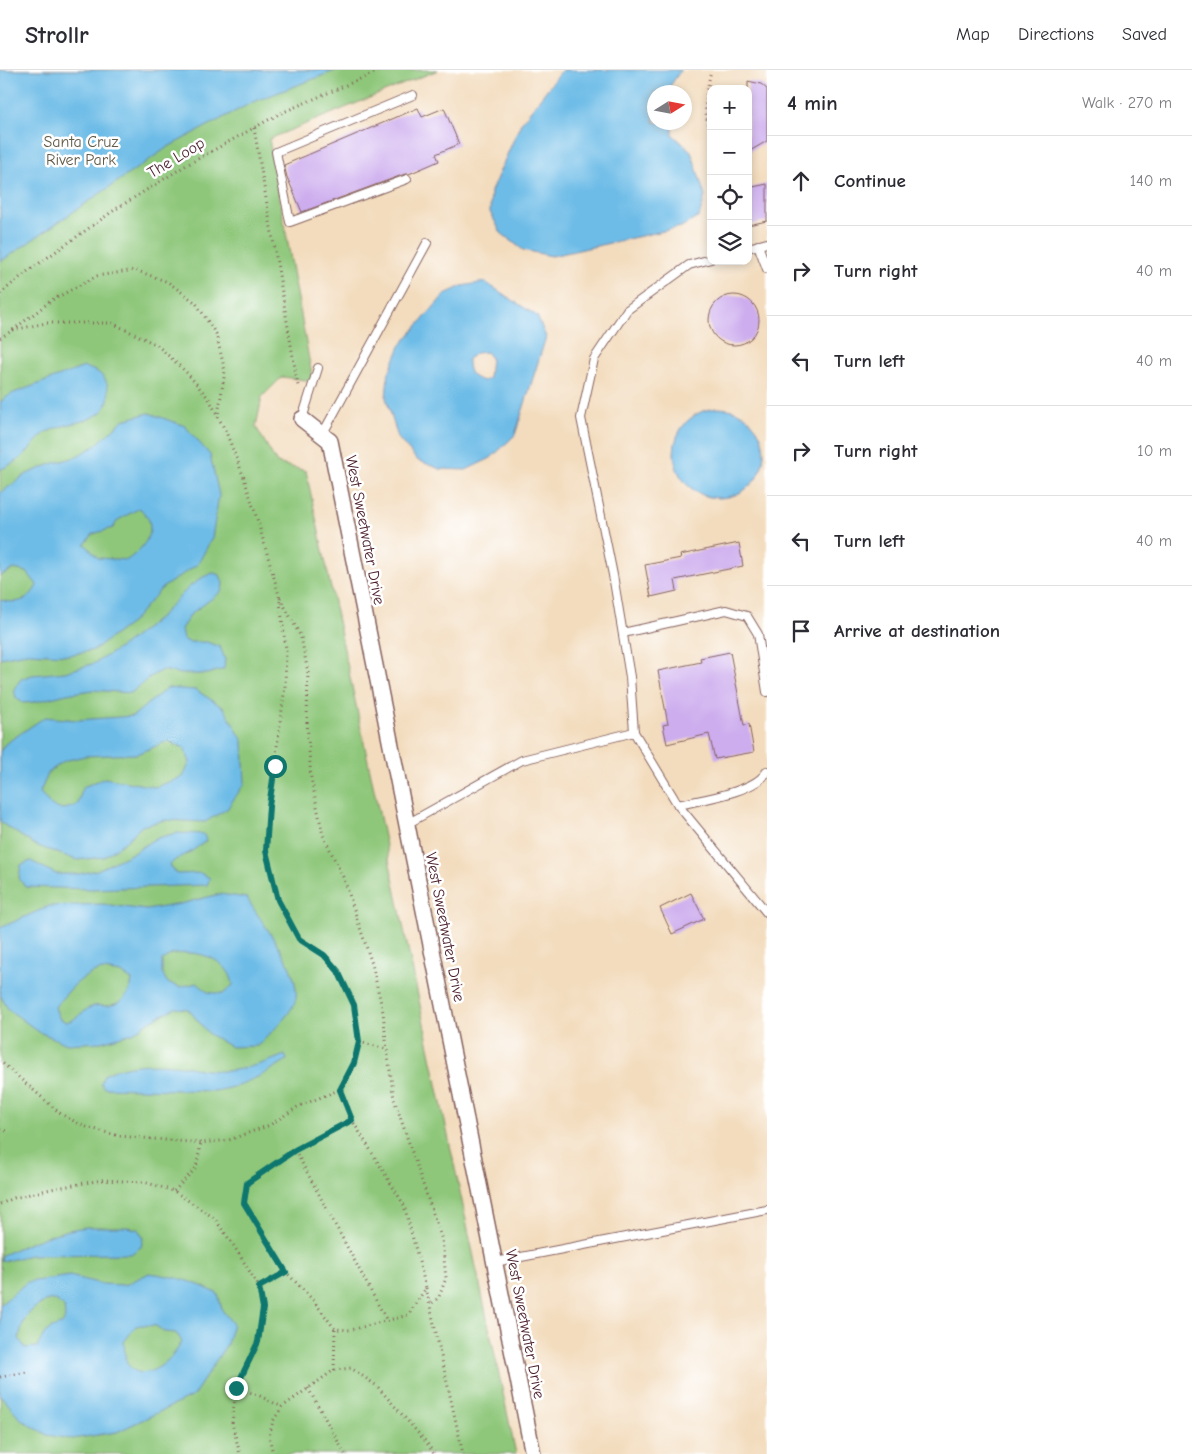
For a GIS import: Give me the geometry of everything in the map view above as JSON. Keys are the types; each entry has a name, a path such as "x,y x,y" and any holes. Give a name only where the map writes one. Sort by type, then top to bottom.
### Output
{"street":[{"name":"West Sweetwater Drive","path":"302,419 330,441 533,1454"}],"lane":[{"path":"407,179 290,222 276,152 413,95"},
{"path":"752,247 767,243"},
{"path":"322,435 427,244"},
{"path":"758,245 767,269"},
{"path":"707,260 689,266 627,310 594,358 581,418 623,633 630,677 634,732 678,805 767,913"},
{"path":"302,419 318,368"},
{"path":"623,633 726,610 747,616 758,634 767,692"},
{"path":"407,824 522,760 634,732"},
{"path":"678,805 739,791 764,778 767,771"},
{"path":"494,1262 767,1210"}],"path":[{"name":"The Loop","path":"0,294 24,274 116,209 185,166 279,114 381,70"},
{"path":"710,130 704,105 711,70"},
{"path":"254,128 299,390"},
{"path":"0,338 52,300 97,276 135,270 168,282 196,303 216,334 225,371 218,416"},
{"path":"0,1060 61,1114 83,1126 119,1136 201,1144 229,1140 270,1125 300,1106 340,1090 354,1063 359,1042 354,1005 338,971 324,955 299,939 278,900 266,851 269,806 285,687 286,649 279,595 258,522 243,475 218,416 209,399 187,373 157,345 112,323 46,323 13,330"},
{"path":"279,595 301,637 308,672 307,722 311,778 323,835 344,879 372,964 384,1012 394,1099 442,1240 446,1278 439,1297 430,1305"},
{"path":"359,1042 387,1049"},
{"path":"340,1090 352,1120 404,1205 426,1288 463,1454"},
{"path":"334,1370 335,1329 313,1300 286,1272 244,1203 247,1183 295,1150 352,1120"},
{"path":"0,1130 7,1131"},
{"path":"174,1192 196,1168 201,1144"},
{"path":"295,1150 387,1321"},
{"path":"0,1204 14,1198 102,1180 144,1182 174,1192 214,1218 259,1287 263,1308 258,1342 236,1388 232,1423 240,1454"},
{"path":"259,1287 286,1272"},
{"path":"335,1329 351,1330 408,1315 426,1288"},
{"path":"273,1454 269,1436 273,1421 282,1407 334,1370 351,1368 378,1386 427,1443 434,1454"},
{"path":"0,1378 27,1372"},
{"path":"236,1388 258,1395 282,1407"},
{"path":"308,1388 345,1454"}],"green space":[{"name":"Santa Cruz River Park","path":"0,70 438,70 269,139 313,381 282,377 262,397 256,427 277,463 306,471 516,1454 0,1454"}],"water":[{"path":"0,70 337,70 253,102 168,147 0,262"},
{"path":"562,70 681,70 671,85 647,85 647,130 673,130 673,135 691,151 705,196 699,217 681,227 552,256 523,250 501,233 490,212 491,191 521,123"},
{"path":"485,282 537,316 546,337 515,435 491,458 466,470 440,469 417,460 398,438 386,398 388,375 400,346 445,294 462,286","holes":["486,352 491,358 489,378 483,381 471,373 468,359 476,353"]},
{"path":"84,367 99,373 107,383 108,401 104,409 87,420 54,429 44,434 21,458 0,470 0,402 11,394"},
{"path":"719,408 736,411 751,421 761,436 764,453 761,470 751,485 736,495 719,498 702,495 687,485 677,470 674,453 677,436 687,421 702,411"},
{"path":"149,413 185,426 210,455 219,495 212,538 198,564 162,588 132,622 94,650 69,655 27,653 0,658 0,600 12,602 22,600 34,591 37,585 27,572 14,569 0,576 0,493 27,474 51,464 73,458 95,446 123,420","holes":["140,508 149,521 149,533 141,548 127,560 98,558 85,544 93,534 113,528 118,520"]},
{"path":"213,573 220,575 223,583 222,591 191,614 181,629 183,639 189,642 207,642 220,647 225,659 224,669 207,674 181,674 162,670 150,677 131,693 93,690 23,703 16,698 14,689 21,679 32,675 65,672 95,663 124,645 158,619 189,587 203,577"},
{"path":"167,688 196,690 224,708 243,741 245,783 227,809 205,822 165,820 142,826 125,842 104,857 77,860 35,845 0,822 0,752 5,744 45,717 77,720 133,716","holes":["168,741 184,748 190,762 183,777 155,787 105,778 83,787 78,804 65,809 56,808 40,792 49,772 64,761 85,756 137,754"]},
{"path":"176,833 204,834 206,841 170,865 177,874 200,873 210,878 207,885 91,889 25,887 19,878 21,865 31,861 56,874 79,874 97,870 135,852 154,839"},
{"path":"220,894 247,898 279,946 292,973 296,986 296,998 294,1004 279,1024 257,1046 231,1047 209,1034 188,1009 175,1008 150,1021 133,1033 101,1042 67,1044 39,1032 8,1009 0,995 0,928 49,906 102,904 146,910","holes":["187,953 210,957 222,965 231,977 233,985 223,994 208,992 197,983 180,987 168,983 162,973 162,960 172,954","103,970 121,973 132,980 127,995 116,1004 90,1007 74,1019 66,1022 59,1018 55,1007 65,995 82,979"]},
{"path":"285,1055 287,1060 262,1075 237,1086 215,1091 104,1088 101,1083 104,1075 112,1071 137,1065 163,1064 225,1071 263,1063"},
{"path":"87,1227 126,1227 138,1229 143,1238 141,1247 131,1254 30,1255 6,1261 1,1260 2,1255 44,1238 65,1231"},
{"path":"149,1273 185,1280 218,1294 222,1310 233,1324 227,1344 193,1396 117,1432 72,1439 47,1435 22,1420 0,1395 0,1305 27,1282 70,1276 102,1284 125,1285","holes":["49,1300 55,1300 64,1307 63,1323 45,1333 37,1347 25,1348 19,1338 25,1319 36,1307","136,1326 156,1326 165,1332 176,1333 182,1341 174,1354 160,1367 144,1373 136,1371 127,1364 124,1342"]}],"building":[{"path":"748,81 761,84 767,89 767,141 752,150 752,85 748,85"},
{"path":"418,108 422,117 444,108 459,144 436,154 439,161 409,174 302,212 284,165"},
{"path":"767,184 767,221 752,224 752,187"},
{"path":"734,295 743,297 754,306 759,320 757,329 748,340 734,345 725,343 714,334 709,320 711,311 720,300"},
{"path":"739,543 743,566 675,580 677,591 651,597 645,565 681,558 680,555"},
{"path":"730,652 744,725 749,724 754,752 715,759 709,734 667,744 663,725 668,724 658,671 701,662 700,658"},
{"path":"691,893 704,919 672,934 660,908"}],"route":[{"path":"236,1388 258,1342 263,1308 259,1287 286,1272 244,1203 247,1183 295,1150 352,1120 340,1090 354,1063 359,1042 354,1005 338,971 324,955 299,939 278,900 266,851 269,806 275,766"}]}
